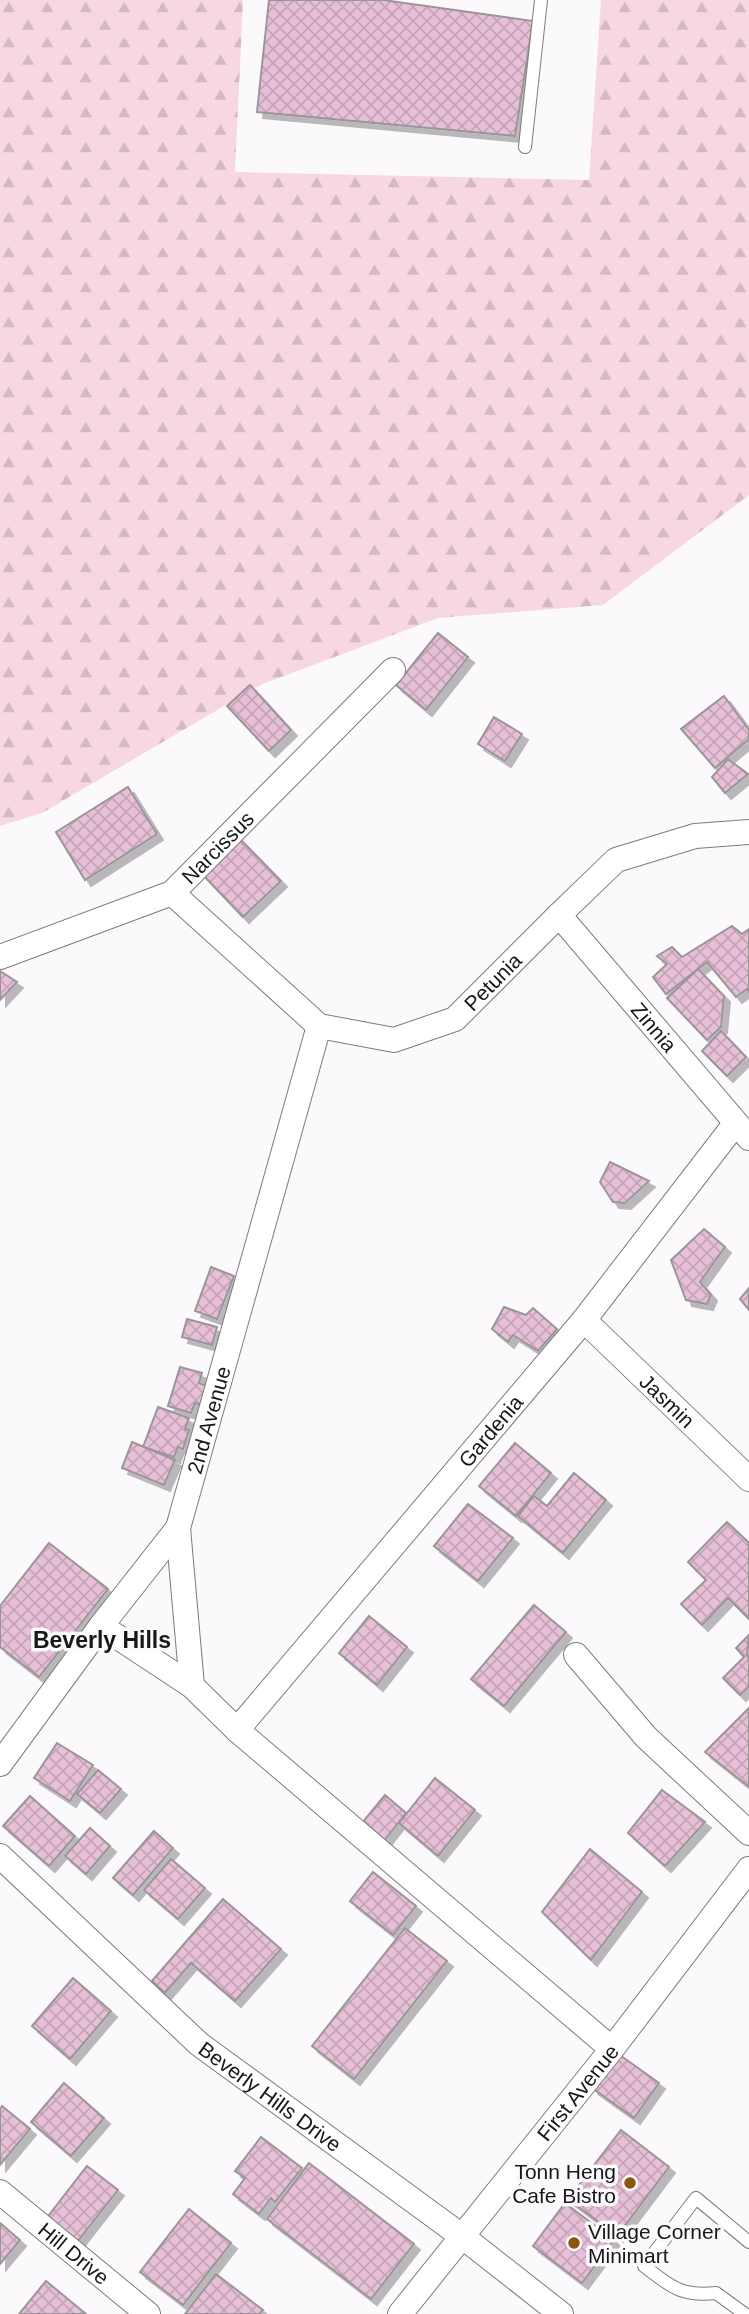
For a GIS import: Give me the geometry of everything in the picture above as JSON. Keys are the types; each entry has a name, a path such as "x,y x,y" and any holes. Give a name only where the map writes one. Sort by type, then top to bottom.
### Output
{"street":[{"name":"Narcissus","path":"0,957 172,892 393,670"},
{"name":"Petunia","path":"319,1026 394,1040 455,1019 616,860 695,836 749,832"},
{"path":"172,892 319,1026"},
{"name":"Zinnia","path":"559,915 742,1131"},
{"name":"2nd Avenue","path":"0,1764 178,1528 319,1026"},
{"name":"Gardenia","path":"237,1730 742,1131"},
{"name":"Jasmin","path":"584,1320 749,1479"},
{"path":"178,1528 192,1686"},
{"path":"102,1626 192,1686 237,1730 612,2049"},
{"path":"576,1655 646,1737 749,1833"},
{"name":"Beverly Hills Drive","path":"0,1856 199,2044 463,2237 561,2314"},
{"name":"First Avenue","path":"400,2314 612,2049 749,1869"},
{"name":"Hill Drive","path":"0,2192 148,2314"}],"lane":[{"path":"525,147 541,0"},
{"path":"745,2314 716,2293 696,2295 673,2288 644,2266 696,2198 749,2242"}],"green space":[{"path":"0,0 243,0 235,172 589,180 601,0 749,0 749,495 603,605 438,618 260,685 42,813 0,826"}],"building":[{"path":"269,0 383,0 533,21 515,136 257,112"},
{"path":"438,633 468,657 426,710 396,685"},
{"path":"250,685 291,730 269,751 227,706"},
{"path":"724,696 749,730 749,739 715,768 681,729"},
{"path":"494,717 522,734 505,761 478,744"},
{"path":"728,759 748,774 725,793 712,777"},
{"path":"128,787 157,834 85,880 56,832"},
{"path":"239,838 281,881 243,917 202,874"},
{"path":"732,926 742,934 749,929 749,992 747,989 736,997 707,962 666,994 653,977 667,964 657,956 672,947 682,957"},
{"path":"698,969 724,996 721,1027 707,1040 667,998"},
{"path":"0,971 17,982 0,1000"},
{"path":"721,1031 746,1057 727,1076 702,1051"},
{"path":"610,1162 649,1181 625,1203 613,1202 600,1182"},
{"path":"704,1229 725,1247 700,1282 711,1295 707,1304 686,1300 671,1260"},
{"path":"211,1267 234,1276 217,1319 195,1311"},
{"path":"749,1288 749,1310 740,1299"},
{"path":"504,1307 526,1315 533,1308 557,1329 538,1351 513,1335 508,1342 492,1329"},
{"path":"187,1319 217,1327 212,1345 182,1337"},
{"path":"180,1367 202,1373 199,1383 207,1386 201,1405 195,1403 191,1413 168,1406"},
{"path":"158,1407 189,1418 185,1429 189,1430 183,1449 178,1447 174,1457 143,1447"},
{"path":"132,1442 175,1460 164,1485 122,1468"},
{"path":"515,1443 551,1473 516,1516 479,1486"},
{"path":"574,1473 606,1500 563,1553 518,1516 534,1496 547,1506"},
{"path":"468,1504 513,1538 478,1581 434,1546"},
{"path":"727,1522 749,1543 749,1619 728,1598 702,1625 681,1604 706,1580 688,1562"},
{"path":"49,1543 108,1589 39,1677 0,1647 0,1606"},
{"path":"534,1605 566,1632 504,1706 471,1679"},
{"path":"369,1616 407,1647 377,1685 339,1653"},
{"path":"749,1635 749,1686 740,1695 723,1678 744,1657 736,1648"},
{"path":"749,1708 749,1787 705,1752"},
{"path":"57,1743 93,1765 70,1801 34,1778"},
{"path":"98,1770 121,1789 100,1813 77,1794"},
{"path":"435,1778 475,1810 438,1856 399,1823"},
{"path":"662,1790 705,1822 665,1866 628,1833"},
{"path":"385,1795 406,1813 383,1842 361,1824"},
{"path":"30,1796 75,1836 49,1866 3,1826"},
{"path":"90,1828 110,1846 86,1874 65,1856"},
{"path":"154,1831 173,1848 133,1895 113,1878"},
{"path":"590,1849 642,1892 591,1960 542,1912"},
{"path":"171,1859 205,1888 178,1919 144,1890"},
{"path":"373,1872 416,1906 393,1935 350,1901"},
{"path":"223,1899 281,1949 235,2001 191,1963 165,1993 152,1981"},
{"path":"405,1928 447,1961 354,2079 312,2046"},
{"path":"73,1978 111,2011 70,2059 32,2026"},
{"path":"617,2053 659,2083 634,2118 592,2088"},
{"path":"64,2083 104,2118 71,2156 31,2122"},
{"path":"2,2106 30,2129 0,2165 0,2109"},
{"path":"621,2130 669,2167 617,2236 568,2199"},
{"path":"261,2137 302,2168 275,2202 271,2198 259,2214 233,2194 245,2178 235,2171"},
{"path":"309,2163 414,2244 371,2299 267,2219"},
{"path":"87,2166 118,2190 73,2247 42,2224"},
{"name":"Village Corner Minimart","path":"565,2203 614,2240 582,2283 533,2246"},
{"path":"189,2209 231,2243 183,2305 140,2272"},
{"path":"0,2223 20,2240 0,2264"},
{"path":"216,2274 263,2310 259,2314 185,2314"},
{"path":"46,2281 86,2314 19,2314"}],"place":[{"name":"Tonn Heng Cafe Bistro","path":"630,2183"},
{"name":"Village Corner Minimart","path":"574,2243"}],"district":[{"name":"Beverly Hills","path":"102,1640"}]}
